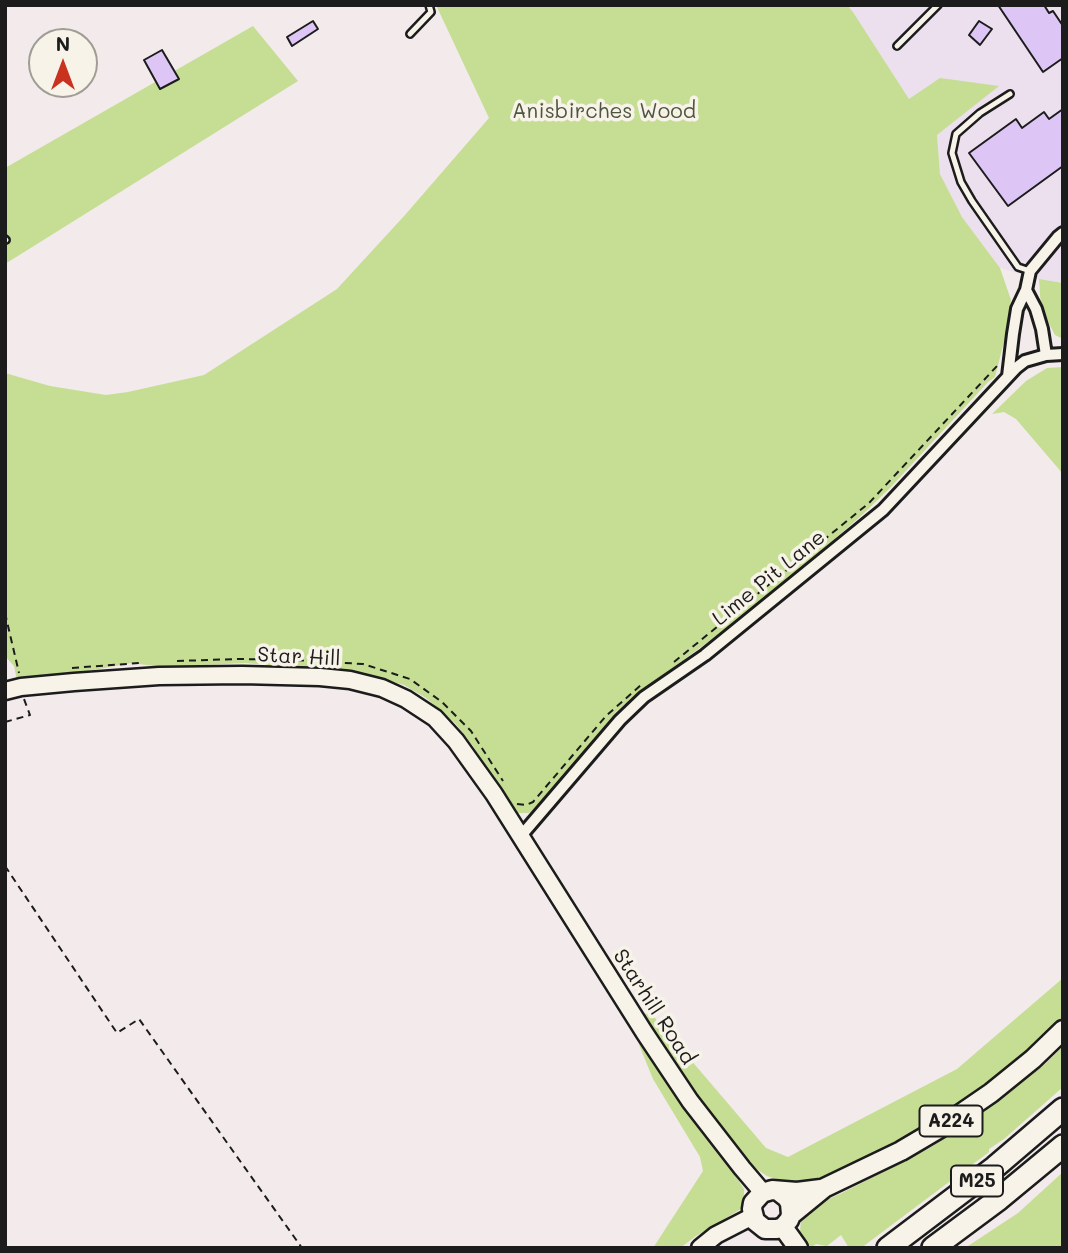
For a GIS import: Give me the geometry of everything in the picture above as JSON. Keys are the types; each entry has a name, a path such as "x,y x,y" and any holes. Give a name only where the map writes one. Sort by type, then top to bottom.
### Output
{"highway":[{"name":"M25","path":"888,1248 995,1167 1063,1109"},
{"name":"M25","path":"933,1248 1063,1146"}],"main road":[{"name":"A224","path":"787,1221 824,1188 901,1151 991,1093 1063,1030"},
{"name":"A224","path":"770,1192 824,1188"},
{"path":"770,1192 788,1198 792,1209 787,1221 777,1229 765,1229 752,1216 753,1203 757,1197 770,1192"},
{"path":"787,1221 798,1248"}],"street":[{"path":"1008,377 1017,309 1026,290 1030,271 1063,233"},
{"path":"1026,290 1036,309 1046,355 1063,354"},
{"name":"Lime Pit Lane","path":"520,837 644,697 705,655 883,510 1016,368 1025,361 1046,355"},
{"name":"Star Hill","path":"13,689 159,676 242,675 320,677 351,680 382,688 406,699 435,718 456,741 494,794 520,837"},
{"name":"Starhill Road","path":"520,837 690,1101 770,1192"},
{"path":"700,1248 716,1235 752,1216"}],"lane":[{"path":"410,34 431,12 429,5"},
{"path":"897,46 938,5"},
{"path":"1010,94 980,113 956,134 952,153 961,182 972,201 1017,267 1030,271"}],"path":[{"path":"673,663 869,503 998,366 1008,377"},
{"path":"5,613 13,689 30,715 5,722"},
{"path":"171,661 238,659 363,664 410,679 442,702 471,731 504,783"},
{"path":"68,668 145,663"},
{"path":"517,804 526,805 533,802 606,716 645,682"},
{"path":"5,866 117,1033 139,1018 302,1248"}],"shaded area":[{"path":"847,5 1063,5 1063,283 1000,268 962,217 940,174 937,135 998,86 909,99"}],"green space":[{"name":"Anisbirches Wood","path":"436,5 847,5 909,99 940,78 999,86 937,135 940,174 962,217 1000,268 1011,300 995,377 861,516 730,626 616,712 545,798 529,813 518,813 508,807 473,746 455,723 426,698 404,685 361,673 245,663 163,667 131,663 72,674 17,680 14,666 5,656 5,373 50,386 106,395 204,375 337,289 489,118"},
{"path":"253,26 298,81 5,264 5,168"},
{"path":"1039,279 1063,283 1063,339 1055,335 1041,308"},
{"path":"1063,367 1063,474 1016,419 1004,412 992,414 1026,381 1047,368"},
{"path":"1063,978 1063,1016 979,1090 940,1117 852,1165 821,1178 797,1183 767,1176 749,1164 677,1069 640,1011 655,1018 766,1148 788,1157 957,1069"},
{"path":"629,1020 680,1101 744,1189 741,1209 680,1248 653,1248 703,1171 700,1157 653,1079"},
{"path":"1063,1046 1063,1087 989,1149 989,1152 861,1248 849,1248 841,1235 827,1246 816,1244 811,1248 800,1232 801,1220 807,1208 931,1147 1003,1097"},
{"path":"1063,1172 1063,1248 965,1248 1018,1213"}],"building":[{"path":"998,5 1044,5 1049,13 1053,11 1063,26 1063,58 1043,72"},
{"path":"313,21 318,29 292,46 287,37"},
{"path":"979,21 992,29 980,45 969,35"},
{"path":"162,50 179,79 160,89 144,60"},
{"path":"1063,109 1063,166 1008,206 969,153 1016,119 1022,128 1044,112 1049,119"}]}
